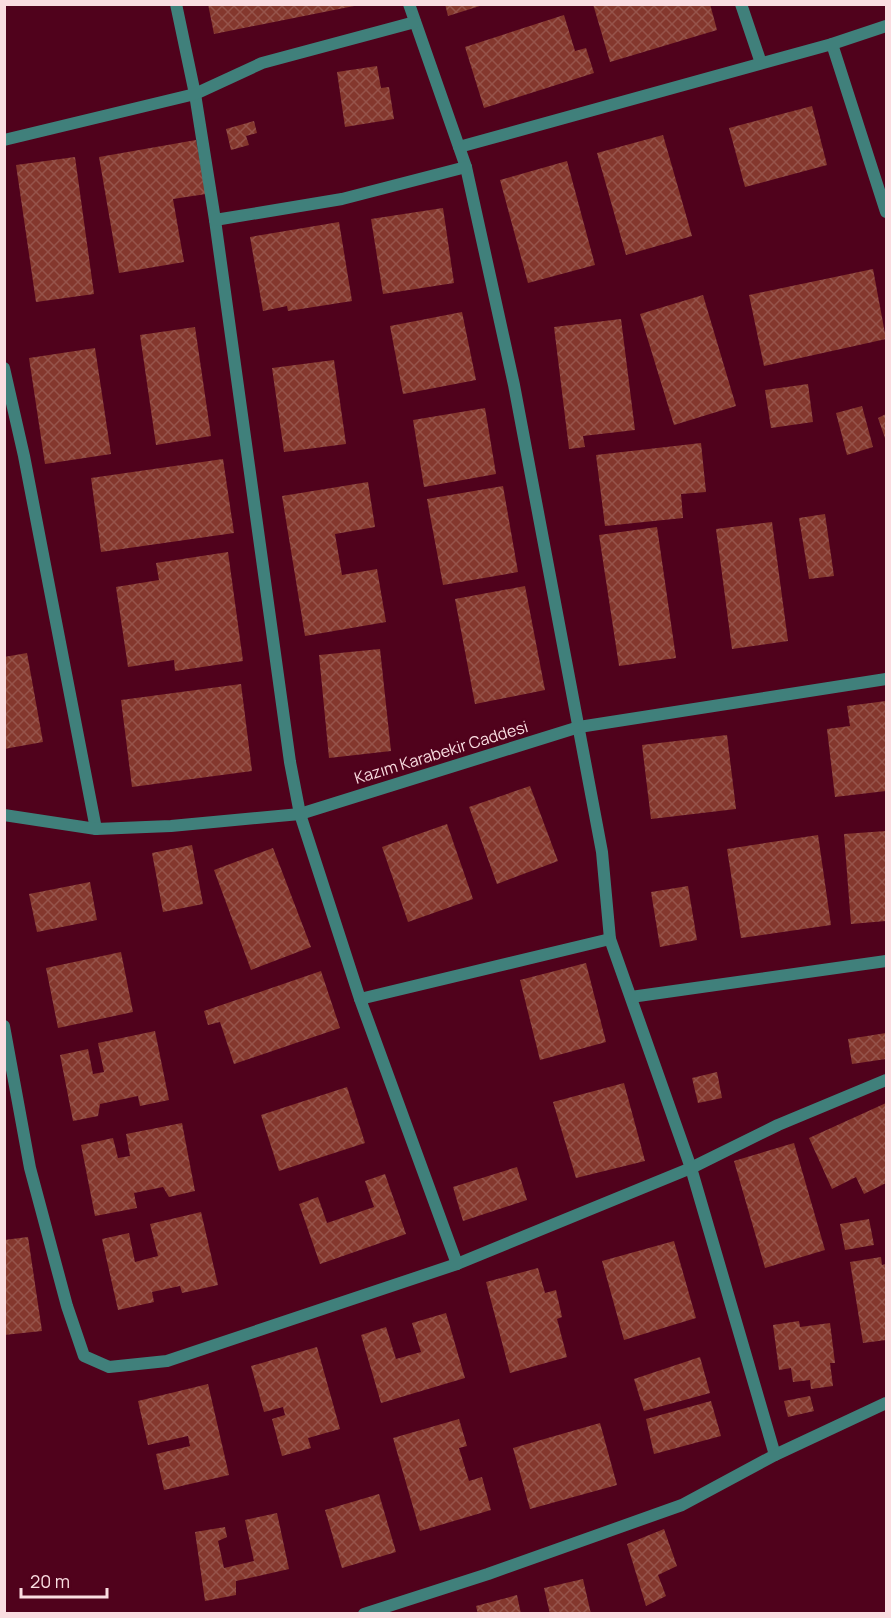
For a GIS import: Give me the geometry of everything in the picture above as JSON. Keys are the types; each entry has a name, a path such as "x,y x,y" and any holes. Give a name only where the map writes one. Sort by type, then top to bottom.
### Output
{"street":[{"path":"176,4 195,94 215,220 290,762 300,813 360,999 457,1264"},
{"path":"409,4 466,167 514,385 602,852 610,939 690,1168 775,1455"},
{"path":"741,4 761,63"},
{"path":"4,140 195,94 262,63 415,22"},
{"path":"459,147 832,44 886,26"},
{"path":"832,44 886,212"},
{"path":"215,220 342,199 466,167"},
{"path":"4,368 24,456 96,829"},
{"name":"Kazım Karabekir Caddesi","path":"4,815 96,829 171,826 300,813 579,727 886,679"},
{"path":"360,999 610,939"},
{"path":"631,997 886,961"},
{"path":"4,1026 30,1168 67,1306 84,1356 109,1367 167,1361 457,1264 690,1168 778,1125 886,1080"},
{"path":"364,1614 488,1574 682,1505 775,1455 886,1403"}],"building":[{"path":"208,4 354,4 354,6 214,34"},
{"path":"445,4 483,4 483,5 448,16"},
{"path":"593,4 710,4 717,30 610,62"},
{"path":"564,15 575,51 586,48 594,73 484,108 465,47"},
{"path":"377,66 381,88 389,87 394,119 345,127 337,72"},
{"path":"812,106 827,165 745,187 729,128"},
{"path":"254,121 257,133 246,136 249,145 231,150 226,129"},
{"path":"663,135 692,236 626,255 597,153"},
{"path":"196,140 206,194 173,199 184,262 119,273 99,157"},
{"path":"75,157 94,294 36,302 16,165"},
{"path":"567,161 595,265 528,283 500,180"},
{"path":"443,208 454,283 383,294 371,219"},
{"path":"339,222 352,301 288,311 287,306 263,311 250,237"},
{"path":"873,269 886,339 764,366 749,295"},
{"path":"703,295 736,406 674,425 640,314"},
{"path":"462,312 476,380 403,394 390,326"},
{"path":"621,319 635,430 583,436 585,447 569,449 554,327"},
{"path":"195,327 211,436 156,445 140,335"},
{"path":"95,348 111,454 45,464 29,358"},
{"path":"334,360 346,444 284,452 272,368"},
{"path":"808,384 813,422 771,428 765,390"},
{"path":"862,406 873,447 847,455 836,413"},
{"path":"485,408 496,474 424,487 413,420"},
{"path":"886,414 886,441 878,418"},
{"path":"701,443 706,492 681,494 683,518 605,526 596,455"},
{"path":"223,459 234,533 101,552 91,478"},
{"path":"368,482 375,527 335,534 342,575 377,569 386,622 305,636 282,496"},
{"path":"503,486 518,572 443,585 427,499"},
{"path":"825,514 834,576 809,579 799,518"},
{"path":"772,522 788,641 732,649 716,529"},
{"path":"657,527 676,658 619,666 599,535"},
{"path":"228,552 243,661 175,671 174,660 128,667 116,587 159,580 156,563"},
{"path":"525,586 545,690 475,704 455,599"},
{"path":"380,649 391,751 329,758 319,655"},
{"path":"27,653 43,742 4,749 4,657"},
{"path":"241,684 252,771 132,787 121,700"},
{"path":"886,701 886,791 835,797 827,729 850,726 847,706"},
{"path":"727,735 736,809 651,819 642,745"},
{"path":"530,786 558,861 497,884 469,807"},
{"path":"447,824 473,899 408,922 382,847"},
{"path":"886,831 886,921 851,924 844,834"},
{"path":"818,835 831,925 741,938 727,849"},
{"path":"192,845 203,904 163,912 152,853"},
{"path":"273,848 311,947 251,970 214,870"},
{"path":"90,882 97,920 37,932 29,894"},
{"path":"688,886 697,940 660,947 651,892"},
{"path":"121,952 133,1012 58,1028 46,968"},
{"path":"586,963 606,1042 540,1060 520,980"},
{"path":"321,971 340,1028 234,1064 220,1022 208,1025 204,1011"},
{"path":"155,1031 169,1100 140,1106 138,1096 100,1104 98,1116 73,1121 60,1055 88,1049 93,1074 104,1072 98,1043"},
{"path":"886,1033 886,1059 852,1064 848,1039"},
{"path":"717,1072 722,1098 698,1103 692,1078"},
{"path":"624,1083 645,1161 576,1178 553,1102"},
{"path":"347,1087 365,1143 279,1171 261,1115"},
{"path":"886,1103 886,1183 864,1194 856,1177 832,1189 809,1138"},
{"path":"182,1123 195,1191 169,1197 163,1187 134,1193 137,1208 95,1216 81,1145 113,1138 118,1158 130,1156 126,1134"},
{"path":"794,1143 825,1250 765,1268 734,1161"},
{"path":"517,1167 527,1200 463,1221 453,1187"},
{"path":"385,1174 406,1234 320,1264 299,1204 318,1197 327,1223 374,1207 365,1181"},
{"path":"201,1212 218,1285 182,1293 180,1286 152,1292 154,1302 118,1310 102,1239 129,1233 135,1262 158,1256 150,1224"},
{"path":"869,1219 874,1245 845,1250 840,1224"},
{"path":"28,1237 42,1331 4,1335 4,1240"},
{"path":"674,1241 696,1318 624,1340 602,1261"},
{"path":"881,1257 882,1265 886,1264 886,1340 863,1343 850,1262"},
{"path":"538,1268 545,1293 556,1290 562,1317 557,1319 567,1357 510,1373 486,1282"},
{"path":"446,1313 465,1378 381,1403 361,1335 386,1327 396,1359 421,1352 412,1323"},
{"path":"799,1321 800,1327 830,1323 835,1363 830,1363 833,1386 811,1389 810,1380 793,1382 791,1368 779,1370 773,1325"},
{"path":"317,1347 340,1429 308,1438 311,1448 282,1456 272,1419 285,1415 283,1407 264,1412 251,1366"},
{"path":"700,1357 710,1393 644,1411 634,1379"},
{"path":"208,1384 229,1475 164,1490 156,1454 190,1446 188,1436 148,1445 138,1401"},
{"path":"810,1396 814,1411 788,1417 784,1401"},
{"path":"711,1401 721,1436 654,1454 646,1419"},
{"path":"459,1419 467,1446 459,1448 469,1481 482,1477 491,1510 420,1531 393,1438"},
{"path":"600,1423 617,1485 530,1509 513,1448"},
{"path":"379,1494 396,1552 342,1568 325,1510"},
{"path":"277,1513 289,1569 236,1581 236,1595 205,1601 195,1532 225,1527 227,1537 218,1541 224,1568 254,1561 245,1520"},
{"path":"664,1529 677,1566 658,1575 666,1596 646,1606 627,1544"},
{"path":"583,1579 591,1614 550,1614 544,1588"},
{"path":"517,1595 521,1614 478,1614 476,1606"}]}
